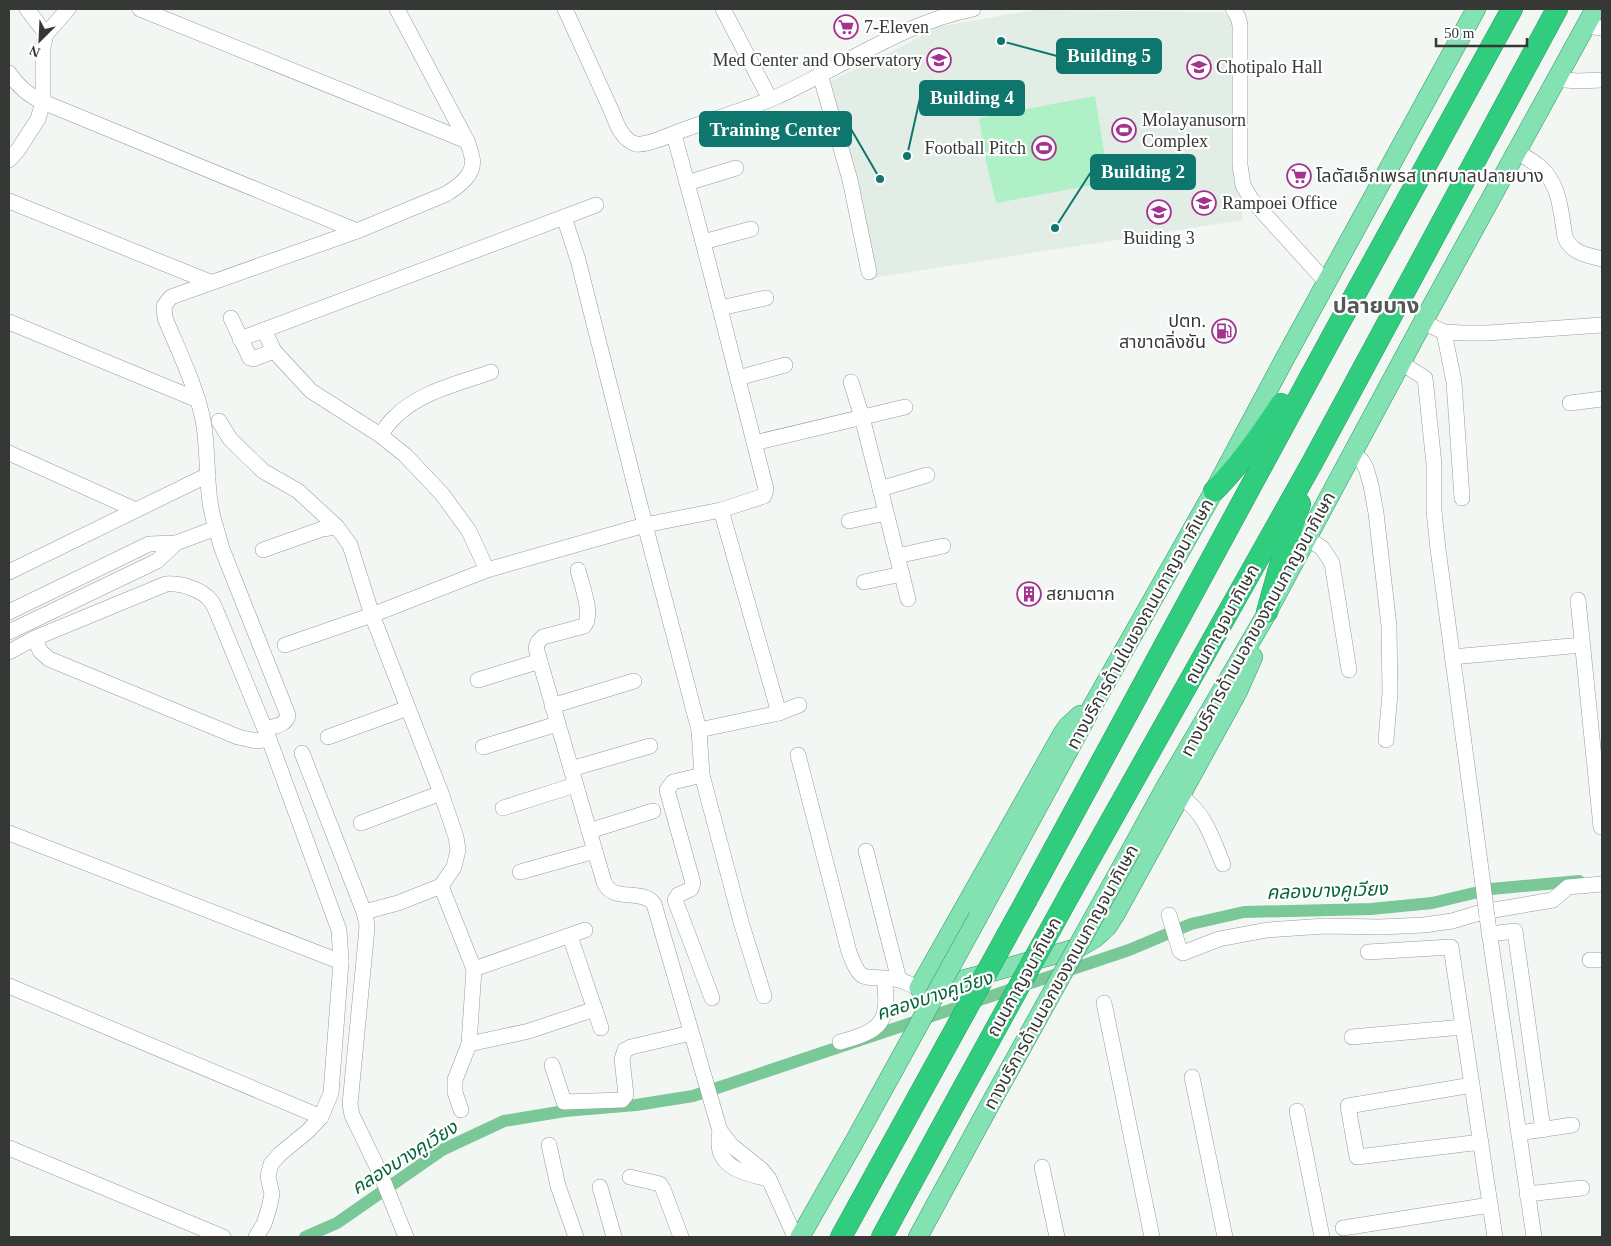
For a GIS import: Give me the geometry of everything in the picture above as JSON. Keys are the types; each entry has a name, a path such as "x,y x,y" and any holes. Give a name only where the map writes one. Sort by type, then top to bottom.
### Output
{"highway":[{"path":"1488,52 1503,9"},
{"name":"ถนนกาญจนาภิเษก","path":"841,1237 1512,9"},
{"name":"ถนนกาญจนาภิเษก","path":"882,1237 1072,890 1312,463 1557,9"},
{"path":"1537,46 1571,9"},
{"path":"1214,491 1251,449 1306,364 1335,331"},
{"path":"1265,616 1312,463"}],"main road":[{"name":"ทางบริการด้านในของถนนกาญจนาภิเษก","path":"800,1237 853,1144 1092,707 1214,491 1476,9"},
{"name":"ทางบริการด้านนอกของถนนกาญจนาภิเษก","path":"918,1237 1165,788 1265,616 1555,79 1594,27 1595,9"},
{"path":"1092,707 1075,719 1063,733 920,988 930,989 1078,948 1095,938 1107,927 1181,796 1248,669 1259,641 1265,616"}],"street":[{"path":"27,9 46,34"},
{"path":"9,160 32,131 38,119 43,102 43,47 46,34 68,9"},
{"path":"140,9 467,141"},
{"path":"35,638 40,651 49,659 238,737 256,741 287,720 288,715 222,550 210,512 204,425 198,400 165,318 164,306 171,297 357,231 446,194 465,180 470,172 473,159 467,141 397,9"},
{"path":"565,9 618,128 628,139 636,144 673,134 770,99 903,33 928,15 973,9"},
{"path":"723,9 770,99"},
{"path":"1233,9 1240,25 1239,152 1243,185 1251,199 1327,283"},
{"path":"9,73 18,86 29,96 357,231"},
{"path":"820,74 850,180 868,272"},
{"path":"1555,79 1577,81 1602,80"},
{"path":"285,645 372,615 487,570 645,525 721,510 764,496 766,489 704,242 673,134"},
{"path":"1516,152 1540,166 1555,186 1568,245 1575,250 1602,259"},
{"path":"687,183 736,168"},
{"path":"9,201 210,282"},
{"path":"240,339 596,205"},
{"path":"564,217 578,260 699,730 702,775 741,922 764,996"},
{"path":"704,242 751,230"},
{"path":"720,308 766,298"},
{"path":"231,318 248,357 253,359 274,351"},
{"path":"9,322 198,400"},
{"path":"1423,322 1444,332 1488,334 1602,325"},
{"path":"264,330 274,351 311,391 383,432 442,494 469,531 487,570"},
{"path":"1444,332 1454,382 1462,498"},
{"path":"1401,363 1425,378 1434,464 1434,511 1438,549 1489,934 1534,1237"},
{"path":"738,378 785,365"},
{"path":"383,432 396,416 414,402 432,393 491,372"},
{"path":"851,382 862,417 908,599"},
{"path":"1570,403 1602,399"},
{"path":"754,443 905,407"},
{"path":"219,421 230,439 263,470 298,491 336,527 350,545 372,615 441,793 456,838 458,850 454,867 442,886 398,903 364,912"},
{"path":"9,453 136,510"},
{"path":"1353,453 1366,468 1371,485 1389,626 1390,694 1386,740"},
{"path":"9,572 208,474"},
{"path":"880,489 927,475"},
{"path":"721,510 779,713"},
{"path":"849,521 886,513"},
{"path":"262,550 322,529 336,527"},
{"path":"176,543 157,561 13,630 9,612 149,544 176,543 216,528"},
{"path":"1307,538 1322,548 1332,563 1349,670"},
{"path":"897,556 943,546"},
{"path":"578,570 588,610 588,621 584,626 543,636 536,648 607,889 614,893 650,899 654,904 718,1124 719,1150 728,1164 748,1174 769,1179 795,1237"},
{"path":"864,582 902,574"},
{"path":"9,652 35,638 166,584 176,583 199,592 212,601 267,734 339,930 342,962 331,1093 321,1117 271,1164 268,1177 272,1194 264,1224 256,1237"},
{"path":"1578,600 1601,827"},
{"path":"1452,657 1582,645"},
{"path":"478,680 540,661"},
{"path":"552,706 634,681"},
{"path":"699,730 779,713 799,705"},
{"path":"328,737 408,708"},
{"path":"483,747 557,724"},
{"path":"571,770 650,746"},
{"path":"302,753 364,912 366,939 350,1104 355,1122 381,1175 406,1237"},
{"path":"798,755 856,969 865,977 892,979 920,988"},
{"path":"702,775 673,782 667,790 693,883 691,889 678,895 675,900 712,998"},
{"path":"504,808 575,785"},
{"path":"361,822 441,793"},
{"path":"1181,796 1192,805 1206,823 1223,864"},
{"path":"589,831 653,812"},
{"path":"9,833 342,962"},
{"path":"520,872 595,851"},
{"path":"840,1042 870,1032 878,1026 886,1008 892,979 866,851"},
{"path":"1169,915 1180,952 1186,953 1219,939 1267,930 1325,926 1380,927 1424,925 1452,921 1510,906 1553,900 1568,887 1602,884"},
{"path":"442,886 474,969 469,1044 454,1080 455,1092 461,1110"},
{"path":"474,969 585,930"},
{"path":"1489,934 1515,931 1543,1130"},
{"path":"570,936 601,1028"},
{"path":"1368,952 1451,947 1495,1237"},
{"path":"9,986 321,1117"},
{"path":"1104,1003 1152,1237"},
{"path":"469,1044 529,1031 595,1009"},
{"path":"1352,1037 1463,1027"},
{"path":"552,1065 564,1102 622,1100 626,1095 622,1059 625,1050 630,1047 691,1033"},
{"path":"1192,1077 1225,1237"},
{"path":"1472,1085 1348,1106 1358,1157 1481,1142"},
{"path":"1297,1111 1322,1237"},
{"path":"1518,1133 1572,1126"},
{"path":"549,1145 558,1186 576,1237"},
{"path":"9,1148 222,1237"},
{"path":"1042,1166 1057,1237"},
{"path":"630,1178 660,1184 681,1237"},
{"path":"600,1187 614,1237"},
{"path":"1528,1194 1582,1188"},
{"path":"1343,1228 1490,1205"}],"shaded area":[{"path":"1034,10 1223,12 1232,21 1238,180 1243,220 872,278 825,84 905,45 937,27"}],"green space":[{"name":"Football Pitch","path":"1095,96 1109,182 996,203 986,161 979,118"}],"waterway":[{"name":"คลองบางคูเวียง","path":"305,1237 337,1223 442,1150 504,1121 565,1111 636,1105 693,1096 1129,950 1191,924 1244,912 1371,909 1432,903 1491,889 1579,881"}],"place":[{"name":"7-Eleven","path":"846,27"},
{"name":"Building 5","path":"1001,41"},
{"name":"Med Center and Observatory","path":"939,60"},
{"name":"Chotipalo Hall","path":"1199,67"},
{"name":"Molayanusorn Complex","path":"1124,130"},
{"name":"Football Pitch","path":"1044,148"},
{"name":"Building 4","path":"907,156"},
{"name":"โลตัสเอ็กเพรส เทศบาลปลายบาง","path":"1299,176"},
{"name":"Training Center","path":"880,179"},
{"name":"Rampoei Office","path":"1204,203"},
{"name":"Buiding 3","path":"1159,212"},
{"name":"Building 2","path":"1055,228"},
{"name":"ปตท. สาขาตลิ่งชัน","path":"1224,331"},
{"name":"สยามตาก","path":"1029,594"}],"district":[{"name":"ปลายบาง","path":"1376,305"}]}
